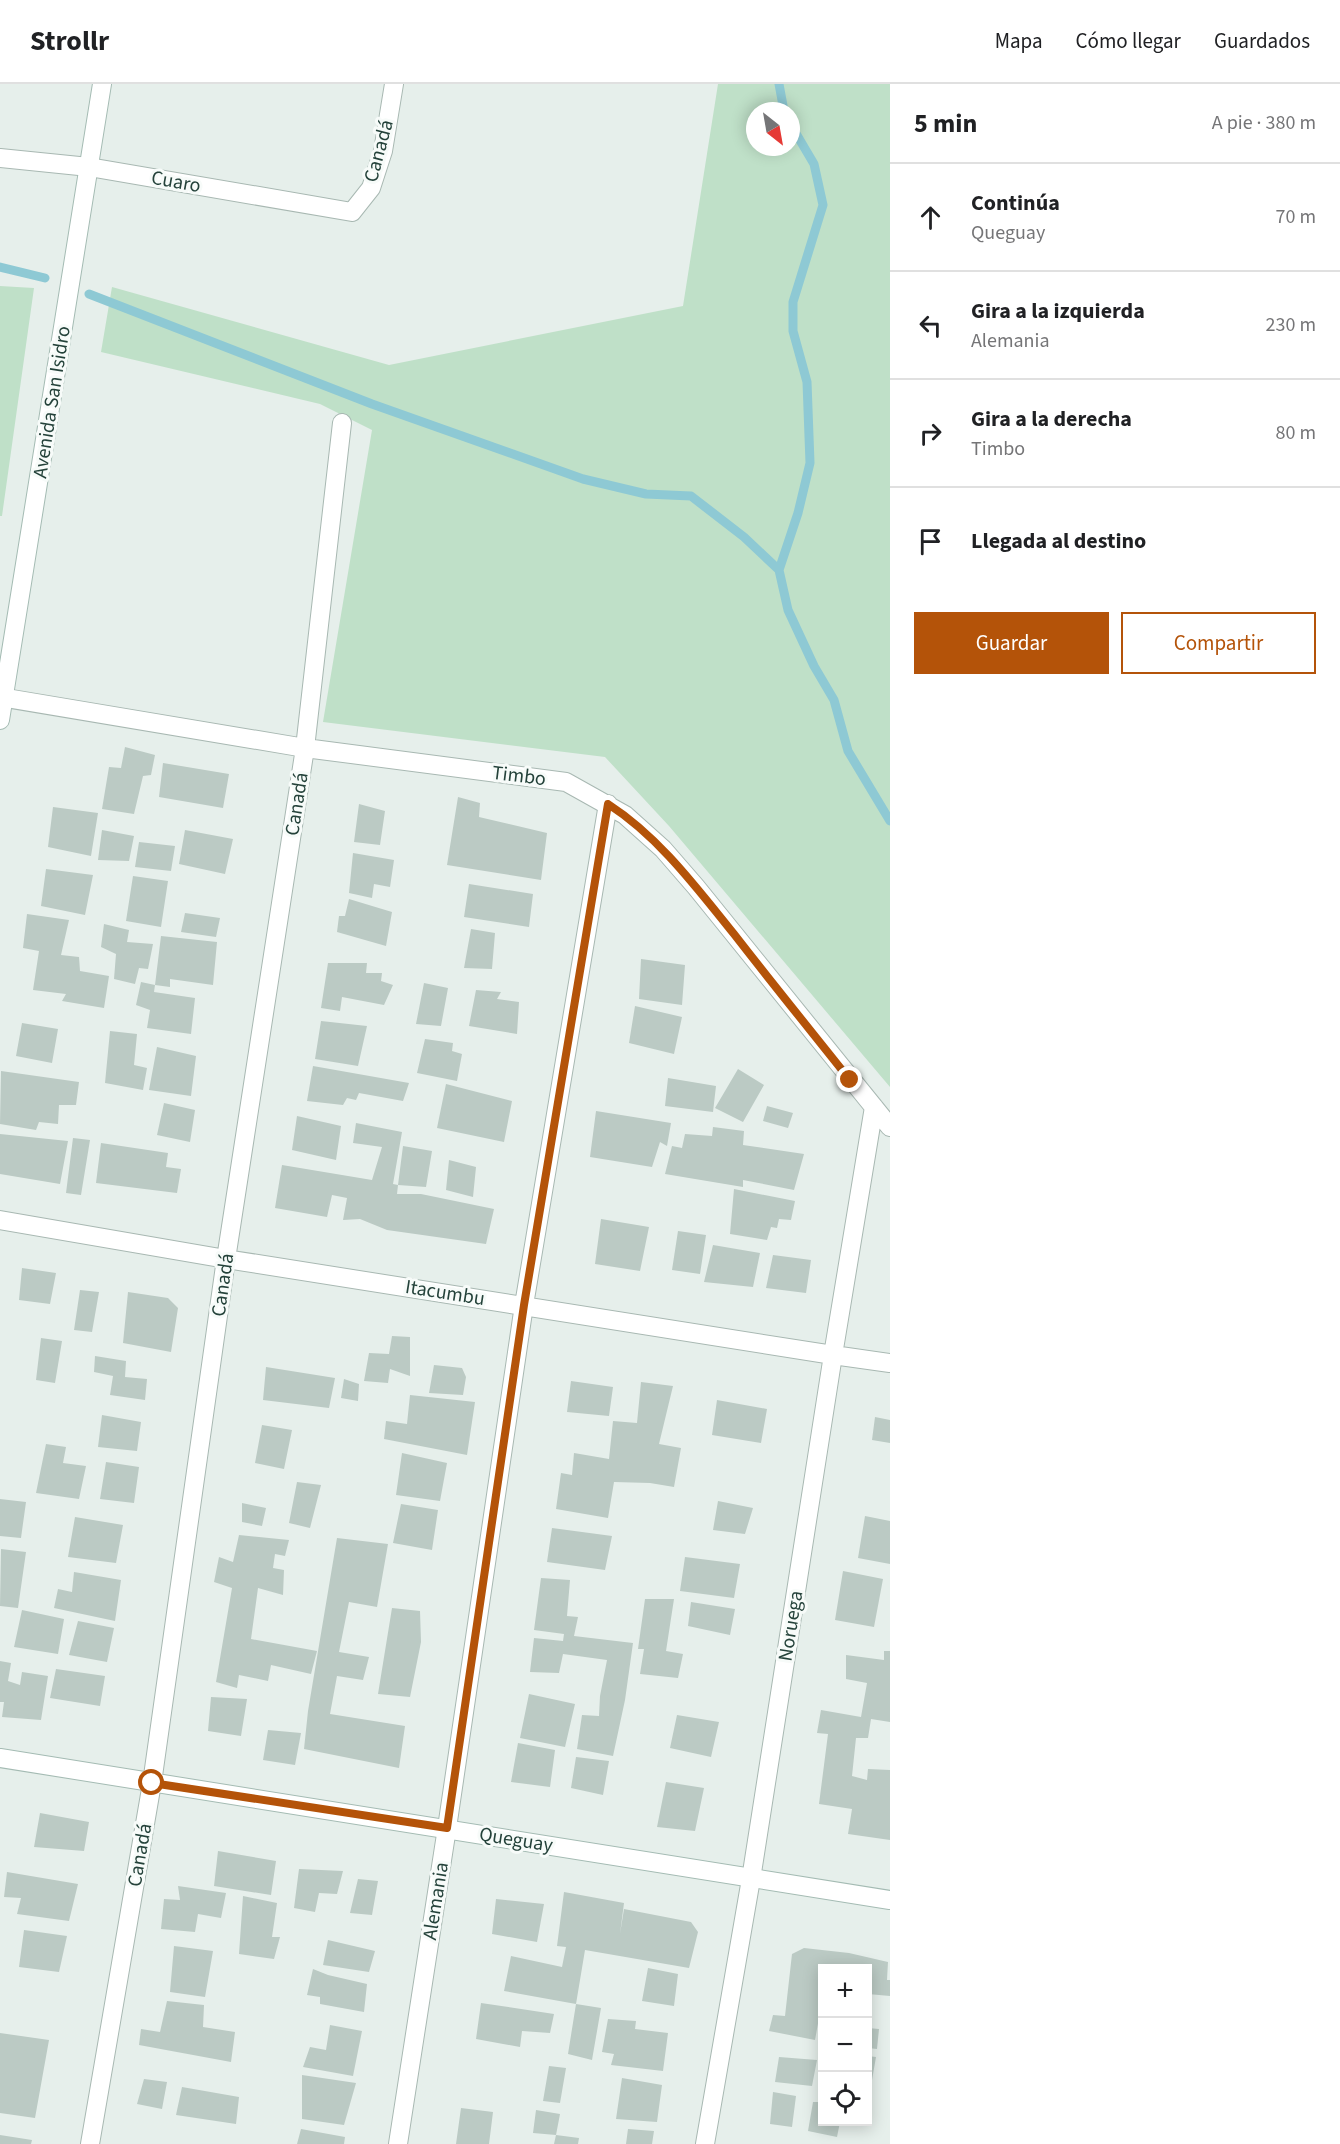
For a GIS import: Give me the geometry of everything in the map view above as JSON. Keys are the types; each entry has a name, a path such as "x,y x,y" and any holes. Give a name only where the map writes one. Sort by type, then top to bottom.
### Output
{"street":[{"name":"Avenida San Isidro","path":"0,720 102,84"},
{"name":"Canadá","path":"352,212 371,188 383,151 394,84"},
{"name":"Cuaro","path":"0,158 88,167 352,212"},
{"name":"Canadá","path":"90,2144 152,1783 226,1259 305,748 342,423"},
{"name":"Timbo","path":"2,697 305,748 566,782 625,815 663,849 890,1127"},
{"name":"Alemania","path":"398,2144 524,1305 608,804"},
{"name":"Noruega","path":"705,2144 751,1879 874,1107"},
{"name":"Itacumbu","path":"0,1220 226,1259 890,1363"},
{"name":"Queguay","path":"0,1758 890,1900"}],"green space":[{"path":"718,84 890,84 890,1087 669,826 605,757 323,722 372,430 320,404 101,352 112,287 389,365 683,306"},
{"path":"0,286 34,288 2,516 0,516"}],"building":[{"path":"125,747 155,755 151,775 143,776 134,814 102,809 109,767 121,768"},
{"path":"163,763 229,774 223,808 159,797"},
{"path":"458,797 480,803 479,817 547,833 541,880 447,865"},
{"path":"359,804 385,811 380,845 354,842"},
{"path":"53,807 98,813 91,856 48,847"},
{"path":"102,830 134,836 129,861 98,860"},
{"path":"185,830 233,839 225,874 179,864"},
{"path":"139,842 175,846 171,871 135,867"},
{"path":"353,853 394,860 390,887 374,884 372,898 349,893"},
{"path":"46,869 93,875 85,915 41,906"},
{"path":"133,876 168,881 161,927 126,921"},
{"path":"469,884 533,894 529,927 464,917"},
{"path":"349,899 392,912 386,946 337,932 339,916 345,916"},
{"path":"185,913 220,918 216,937 181,932"},
{"path":"27,914 69,920 61,955 79,957 80,971 109,976 104,1008 62,1001 66,994 33,990 39,951 23,948"},
{"path":"104,924 129,930 127,942 153,944 148,969 139,968 135,984 114,979 116,954 101,947"},
{"path":"471,929 495,933 492,969 464,968"},
{"path":"161,936 217,942 213,985 170,979 170,987 155,985"},
{"path":"641,959 685,965 682,1005 639,999"},
{"path":"328,963 367,963 366,973 382,973 381,981 393,985 384,1005 342,997 340,1011 321,1008"},
{"path":"141,982 155,985 154,992 195,998 191,1034 147,1028 150,1010 136,1005"},
{"path":"424,983 448,988 441,1026 416,1024"},
{"path":"476,990 501,992 497,999 519,1002 517,1034 469,1026"},
{"path":"635,1006 682,1017 674,1054 629,1043"},
{"path":"321,1021 367,1026 358,1066 315,1059"},
{"path":"22,1023 58,1029 52,1063 16,1056"},
{"path":"110,1031 137,1034 134,1065 147,1068 143,1090 105,1083"},
{"path":"425,1039 453,1043 452,1051 462,1054 457,1081 417,1073"},
{"path":"157,1047 196,1056 191,1096 149,1090"},
{"path":"313,1066 409,1083 403,1101 359,1093 356,1100 347,1098 343,1105 307,1101"},
{"path":"738,1069 764,1085 743,1122 715,1108"},
{"path":"1,1071 79,1082 76,1105 59,1105 58,1124 39,1122 36,1130 0,1124"},
{"path":"668,1078 716,1086 713,1112 665,1106"},
{"path":"446,1084 512,1101 504,1142 437,1128"},
{"path":"164,1103 195,1110 190,1142 157,1135"},
{"path":"767,1106 793,1113 788,1128 763,1121"},
{"path":"596,1111 671,1123 667,1146 660,1142 652,1167 590,1157"},
{"path":"297,1116 341,1126 336,1160 292,1150"},
{"path":"356,1123 402,1132 393,1184 398,1185 397,1194 421,1194 494,1209 486,1244 387,1230 360,1219 343,1220 347,1198 332,1195 327,1217 275,1208 282,1165 372,1180 382,1147 353,1143"},
{"path":"713,1127 744,1131 743,1145 804,1154 794,1190 743,1180 743,1187 665,1174 672,1146 682,1148 685,1134 712,1136"},
{"path":"0,1134 68,1141 60,1184 0,1174"},
{"path":"73,1138 90,1140 81,1195 66,1193"},
{"path":"101,1143 168,1153 166,1167 181,1169 177,1193 96,1183"},
{"path":"403,1146 432,1151 426,1187 398,1185"},
{"path":"449,1160 476,1167 473,1197 446,1190"},
{"path":"734,1189 795,1201 791,1220 779,1219 777,1228 771,1227 767,1240 730,1234"},
{"path":"601,1219 649,1227 640,1271 595,1264"},
{"path":"678,1231 706,1235 700,1274 672,1270"},
{"path":"713,1245 760,1253 753,1287 704,1282"},
{"path":"773,1255 811,1260 806,1293 766,1288"},
{"path":"22,1268 56,1273 50,1304 19,1300"},
{"path":"80,1290 99,1292 92,1332 74,1330"},
{"path":"128,1292 168,1298 178,1308 171,1352 123,1343"},
{"path":"392,1336 410,1337 410,1376 390,1369 388,1383 364,1381 369,1353 389,1354"},
{"path":"41,1338 62,1341 55,1383 36,1380"},
{"path":"95,1356 126,1361 125,1377 147,1379 145,1400 110,1395 113,1376 94,1372"},
{"path":"434,1365 462,1368 466,1377 463,1395 429,1393"},
{"path":"266,1367 335,1378 329,1408 263,1400"},
{"path":"344,1379 359,1384 358,1401 341,1398"},
{"path":"571,1381 613,1387 609,1416 567,1412"},
{"path":"641,1382 673,1386 659,1444 681,1448 674,1487 650,1483 614,1482 608,1518 556,1509 561,1473 572,1475 574,1453 609,1459 613,1421 637,1423"},
{"path":"410,1395 475,1402 467,1455 384,1439 386,1421 407,1424"},
{"path":"717,1400 767,1409 761,1443 712,1435"},
{"path":"102,1415 141,1422 137,1451 98,1447"},
{"path":"875,1417 890,1420 890,1443 872,1440"},
{"path":"262,1425 292,1430 284,1469 255,1463"},
{"path":"46,1444 66,1447 63,1463 86,1466 79,1499 36,1493"},
{"path":"402,1453 447,1463 440,1501 396,1495"},
{"path":"106,1462 139,1467 134,1503 100,1499"},
{"path":"297,1482 321,1485 310,1528 289,1523"},
{"path":"0,1499 26,1502 21,1538 0,1536"},
{"path":"718,1501 753,1508 745,1534 713,1530"},
{"path":"242,1503 266,1508 262,1526 242,1522"},
{"path":"401,1504 438,1510 432,1550 393,1543"},
{"path":"865,1516 890,1521 890,1564 858,1558"},
{"path":"75,1517 123,1525 116,1563 68,1557"},
{"path":"552,1528 612,1536 605,1570 547,1562"},
{"path":"239,1535 289,1540 285,1556 275,1554 273,1568 284,1570 283,1595 258,1588 251,1639 317,1651 311,1674 271,1665 268,1681 239,1675 237,1688 216,1682 232,1588 214,1582 219,1557 233,1562"},
{"path":"337,1538 388,1544 377,1607 349,1602 339,1652 369,1657 363,1680 337,1676 330,1714 405,1726 399,1768 304,1749 308,1711"},
{"path":"1,1549 26,1552 18,1608 0,1606"},
{"path":"685,1557 740,1564 734,1598 680,1591"},
{"path":"843,1571 883,1579 874,1627 835,1620"},
{"path":"74,1572 121,1580 115,1621 54,1608 58,1589 72,1592"},
{"path":"541,1578 570,1580 567,1616 578,1617 574,1636 633,1643 625,1700 613,1756 577,1749 582,1715 599,1716 600,1696 607,1660 563,1654 559,1673 530,1672 534,1638 563,1641 564,1634 534,1630"},
{"path":"645,1599 674,1599 666,1651 683,1654 678,1678 640,1674 644,1649 638,1649"},
{"path":"691,1602 735,1609 730,1635 688,1626"},
{"path":"392,1608 420,1611 421,1642 410,1697 378,1694"},
{"path":"22,1610 64,1619 58,1654 14,1647"},
{"path":"78,1621 114,1628 107,1662 69,1655"},
{"path":"884,1651 890,1651 890,1722 871,1719 868,1738 856,1738 852,1776 867,1780 868,1769 890,1770 890,1840 848,1834 852,1809 819,1804 828,1734 817,1733 821,1710 861,1717 867,1683 846,1679 846,1655 884,1660"},
{"path":"0,1661 11,1663 8,1681 20,1685 22,1672 48,1676 41,1720 2,1717 4,1702 0,1702"},
{"path":"56,1669 105,1676 100,1706 50,1698"},
{"path":"529,1694 575,1704 565,1747 520,1738"},
{"path":"211,1697 247,1699 241,1736 208,1731"},
{"path":"677,1715 719,1722 711,1757 670,1748"},
{"path":"268,1730 301,1733 295,1765 263,1760"},
{"path":"518,1743 555,1750 550,1787 511,1782"},
{"path":"576,1757 609,1761 603,1795 571,1788"},
{"path":"666,1782 704,1788 695,1831 657,1827"},
{"path":"40,1813 89,1822 84,1851 34,1847"},
{"path":"218,1851 276,1861 271,1895 214,1886"},
{"path":"299,1869 343,1871 337,1894 319,1893 315,1912 294,1908"},
{"path":"7,1872 78,1884 69,1921 17,1914 21,1898 4,1897"},
{"path":"358,1879 378,1881 372,1915 350,1913"},
{"path":"178,1886 226,1893 221,1918 198,1914 195,1932 161,1929 164,1899 180,1900"},
{"path":"564,1892 624,1903 620,1934 624,1909 691,1922 698,1932 689,1968 585,1950 576,2004 504,1991 511,1956 562,1967 566,1947 557,1946"},
{"path":"243,1896 277,1903 272,1937 280,1937 274,1959 239,1954"},
{"path":"496,1899 544,1904 537,1942 492,1934"},
{"path":"24,1930 67,1936 59,1972 19,1967"},
{"path":"328,1940 375,1951 369,1972 323,1965"},
{"path":"174,1946 213,1951 205,1997 170,1992"},
{"path":"804,1948 849,1953 888,1962 887,1980 890,1980 890,1996 872,1994 872,1964 818,1964 818,2024 815,2040 769,2031 773,2015 785,2016 792,1954"},
{"path":"648,1968 678,1974 674,2006 642,2001"},
{"path":"313,1969 367,1984 364,2012 320,2004 320,1997 307,1995"},
{"path":"167,2001 204,2005 203,2027 235,2032 231,2062 139,2045 141,2029 160,2032"},
{"path":"481,2003 554,2014 550,2033 522,2031 520,2047 476,2039"},
{"path":"576,2004 601,2008 592,2060 568,2054"},
{"path":"608,2019 636,2021 635,2029 668,2033 663,2071 611,2065 614,2054 602,2052"},
{"path":"330,2025 362,2031 353,2076 303,2067 310,2047 326,2050"},
{"path":"872,2028 879,2029 877,2049 872,2048"},
{"path":"0,2033 49,2040 35,2118 0,2113"},
{"path":"872,2056 876,2057 872,2080"},
{"path":"779,2057 817,2060 812,2086 775,2082"},
{"path":"549,2066 566,2068 560,2103 543,2101"},
{"path":"302,2075 356,2083 344,2125 302,2119"},
{"path":"622,2078 662,2085 657,2122 616,2119"},
{"path":"144,2079 167,2082 162,2109 137,2104"},
{"path":"182,2087 239,2097 236,2124 176,2115"},
{"path":"773,2092 796,2096 792,2127 770,2124"},
{"path":"813,2102 818,2102 818,2126 839,2126 837,2137 808,2131"},
{"path":"461,2108 493,2112 489,2144 456,2144"},
{"path":"536,2110 560,2114 556,2135 533,2133"},
{"path":"301,2129 345,2137 344,2144 297,2144"},
{"path":"628,2129 654,2131 652,2144 626,2144"},
{"path":"0,2135 32,2140 31,2144 0,2144"},
{"path":"556,2135 579,2138 578,2144 554,2144"}],"waterway":[{"path":"779,84 782,102"},
{"path":"800,140 814,164 823,205 793,302 793,331 807,382 810,463 798,513 779,570 788,610 814,666 834,700 848,751 890,821"},
{"path":"0,267 45,278"},
{"path":"89,294 372,404 583,479 646,494 691,496 744,537 779,570"}],"route":[{"path":"152,1783 447,1828 524,1305 608,804 625,815 663,849 850,1080"}]}
